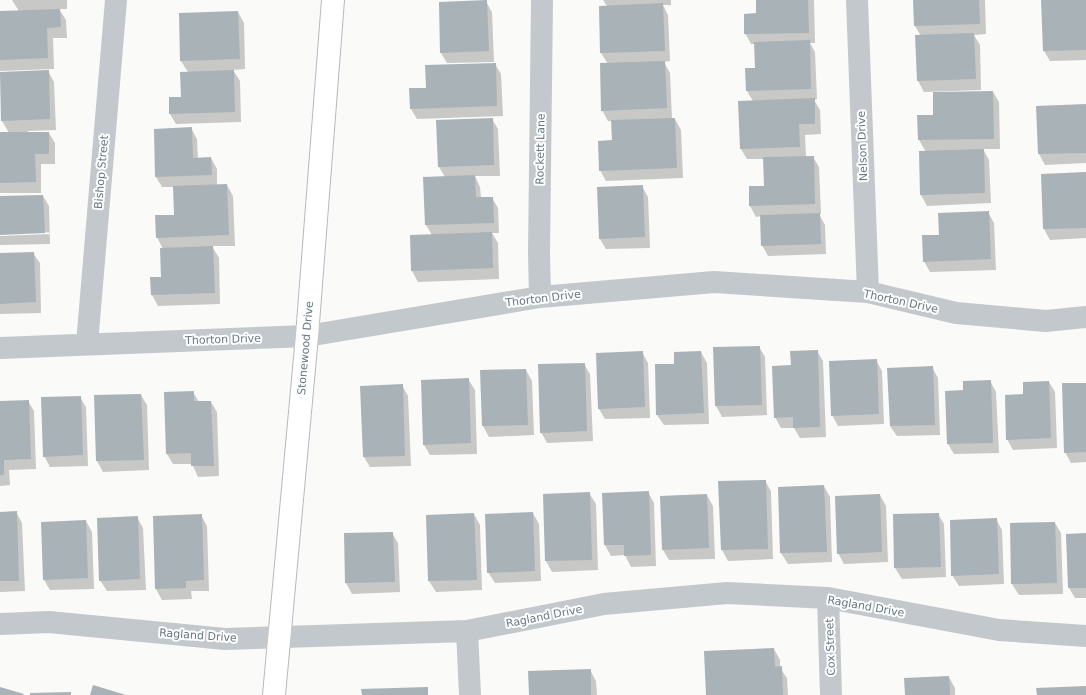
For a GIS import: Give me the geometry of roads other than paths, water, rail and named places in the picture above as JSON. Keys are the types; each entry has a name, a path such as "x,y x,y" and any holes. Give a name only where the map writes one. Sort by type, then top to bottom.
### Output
{"street":[{"name":"Bishop Street","path":"87,344 116,0"},
{"name":"Stonewood Drive","path":"274,695 307,336 333,0"},
{"name":"Rockett Lane","path":"540,297 539,253 542,0"},
{"name":"Nelson Drive","path":"857,0 868,292"},
{"name":"Thorton Drive","path":"0,348 307,336 540,297 714,282 868,292 956,314 1046,321 1086,317"},
{"name":"Ragland Drive","path":"0,624 50,622 225,639 467,631 612,603 727,593 828,598 998,630 1086,636"},
{"name":"Cox Street","path":"828,598 831,695"},
{"path":"467,631 470,695"}]}
